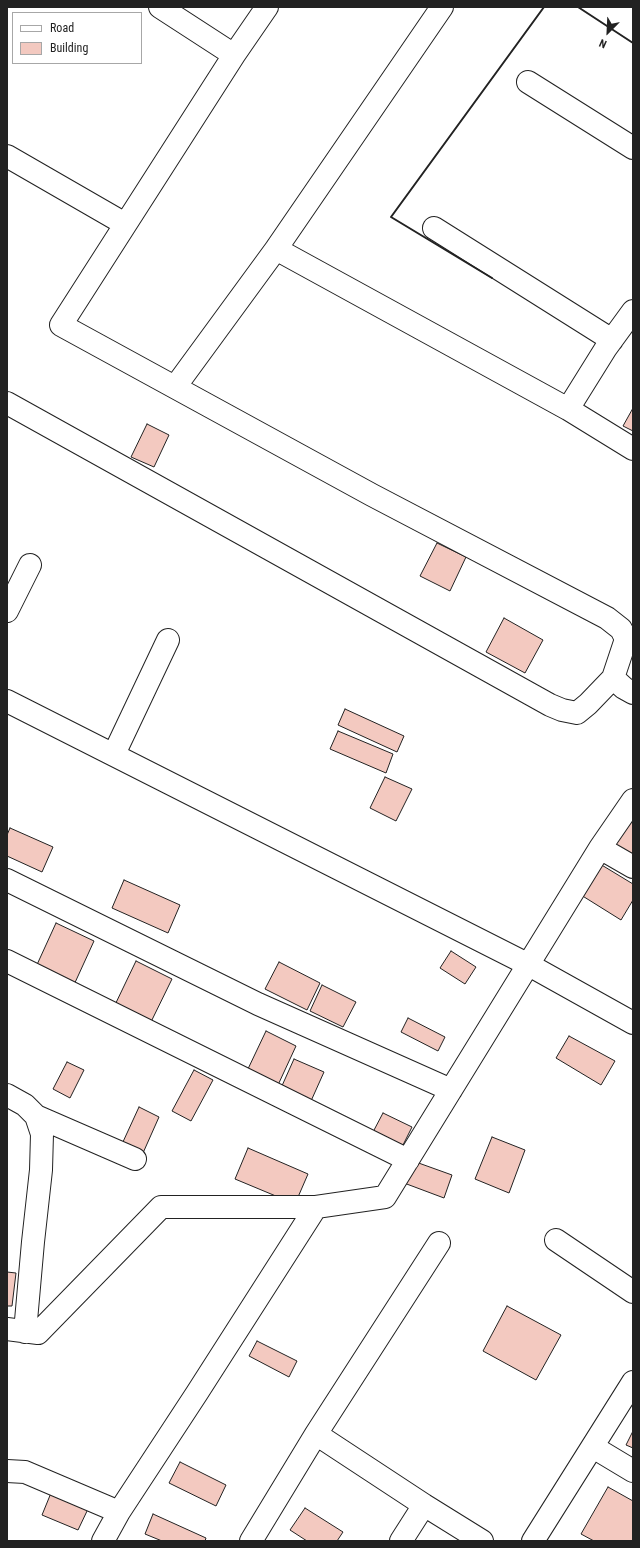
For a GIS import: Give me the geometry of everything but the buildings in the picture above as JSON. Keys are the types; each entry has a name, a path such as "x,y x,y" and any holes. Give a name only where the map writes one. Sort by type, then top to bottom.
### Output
{"street":[{"path":"160,7 234,55"},
{"path":"7,403 550,705 562,710 577,713 588,704 613,678 626,640 621,629 607,618 372,495 60,325 234,55 267,7"},
{"path":"174,388 276,249 442,7"},
{"path":"528,82 633,148"},
{"path":"7,156 125,224"},
{"path":"434,228 612,340"},
{"path":"276,249 568,410 633,449"},
{"path":"568,410 612,340 633,311"},
{"path":"7,611 30,565"},
{"path":"114,754 168,640"},
{"path":"613,678 633,694"},
{"path":"7,701 529,965 633,1023"},
{"path":"36,1116 42,1134 41,1170 33,1242 16,1330 38,1333 161,1207 316,1207 385,1197 600,848 633,800"},
{"path":"600,848 633,867"},
{"path":"7,880 258,1004 451,1090"},
{"path":"7,961 408,1160"},
{"path":"7,1095 25,1105 36,1116 135,1159"},
{"path":"103,1541 119,1512 316,1207"},
{"path":"556,1240 633,1292"},
{"path":"251,1541 316,1434 439,1243"},
{"path":"533,1541 633,1382"},
{"path":"316,1434 482,1541"},
{"path":"593,1447 633,1472"},
{"path":"7,1471 25,1472 119,1512"},
{"path":"401,1541 424,1505"}],"wall":[{"path":"492,278 391,217 544,7"},
{"path":"578,7 633,43"}]}
